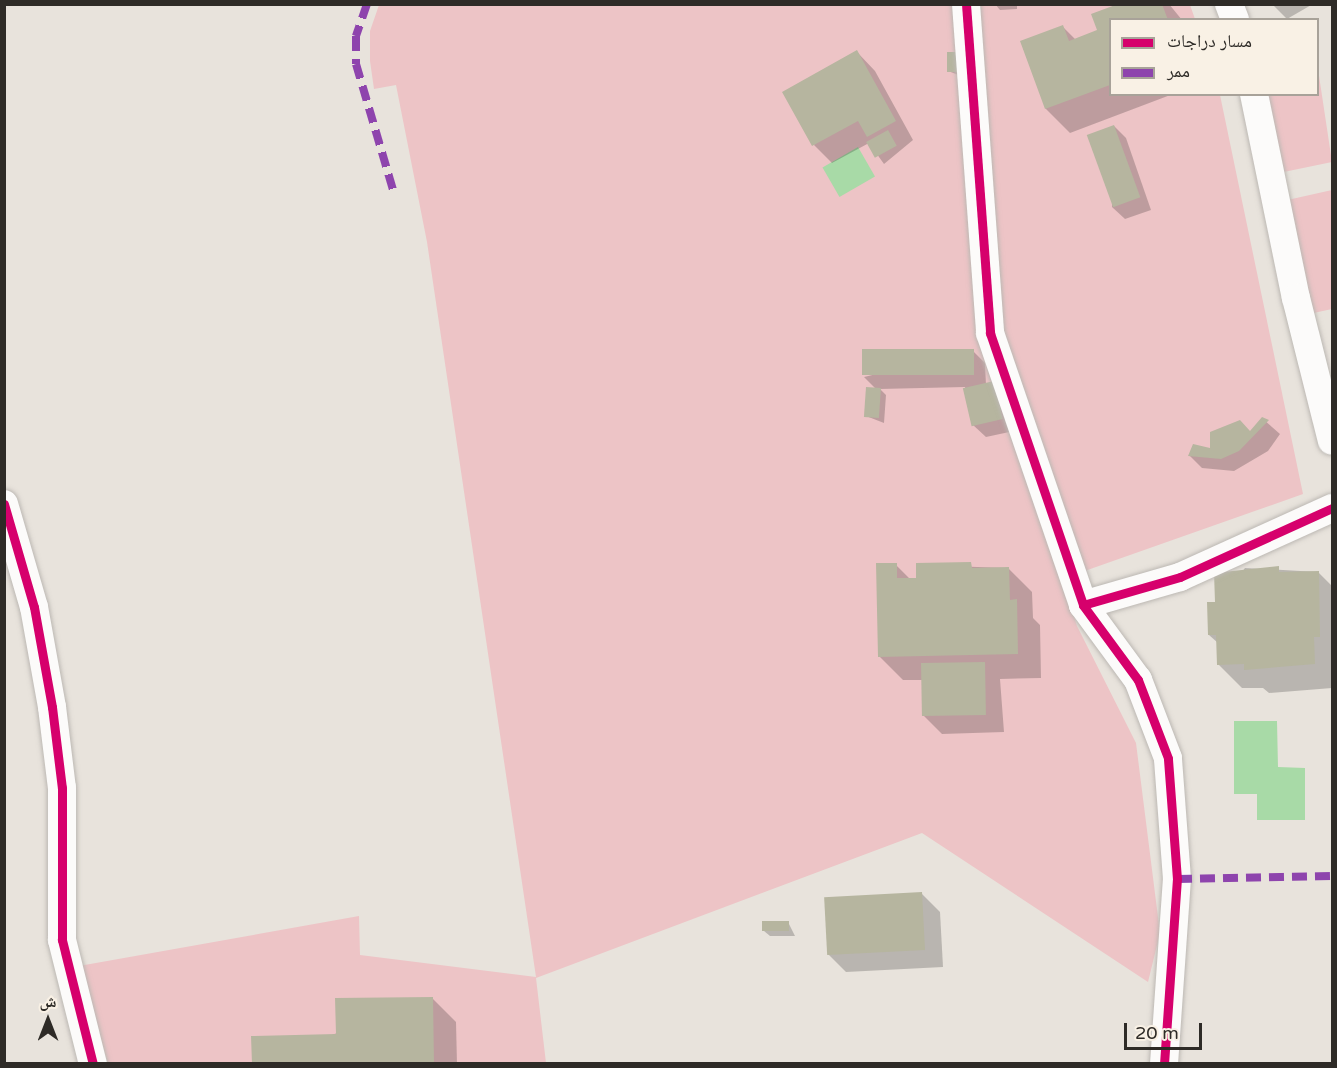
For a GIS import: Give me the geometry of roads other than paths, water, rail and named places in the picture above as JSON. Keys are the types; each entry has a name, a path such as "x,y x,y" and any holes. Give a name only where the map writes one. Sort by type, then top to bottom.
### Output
{"street":[{"path":"966,4 990,333 1083,606 1138,680 1168,758 1177,879 1164,1064"},
{"path":"1254,96 1332,441"},
{"path":"4,504 34,607 52,707 62,788 62,940 93,1064"},
{"path":"1083,606 1180,577 1332,508"}]}
